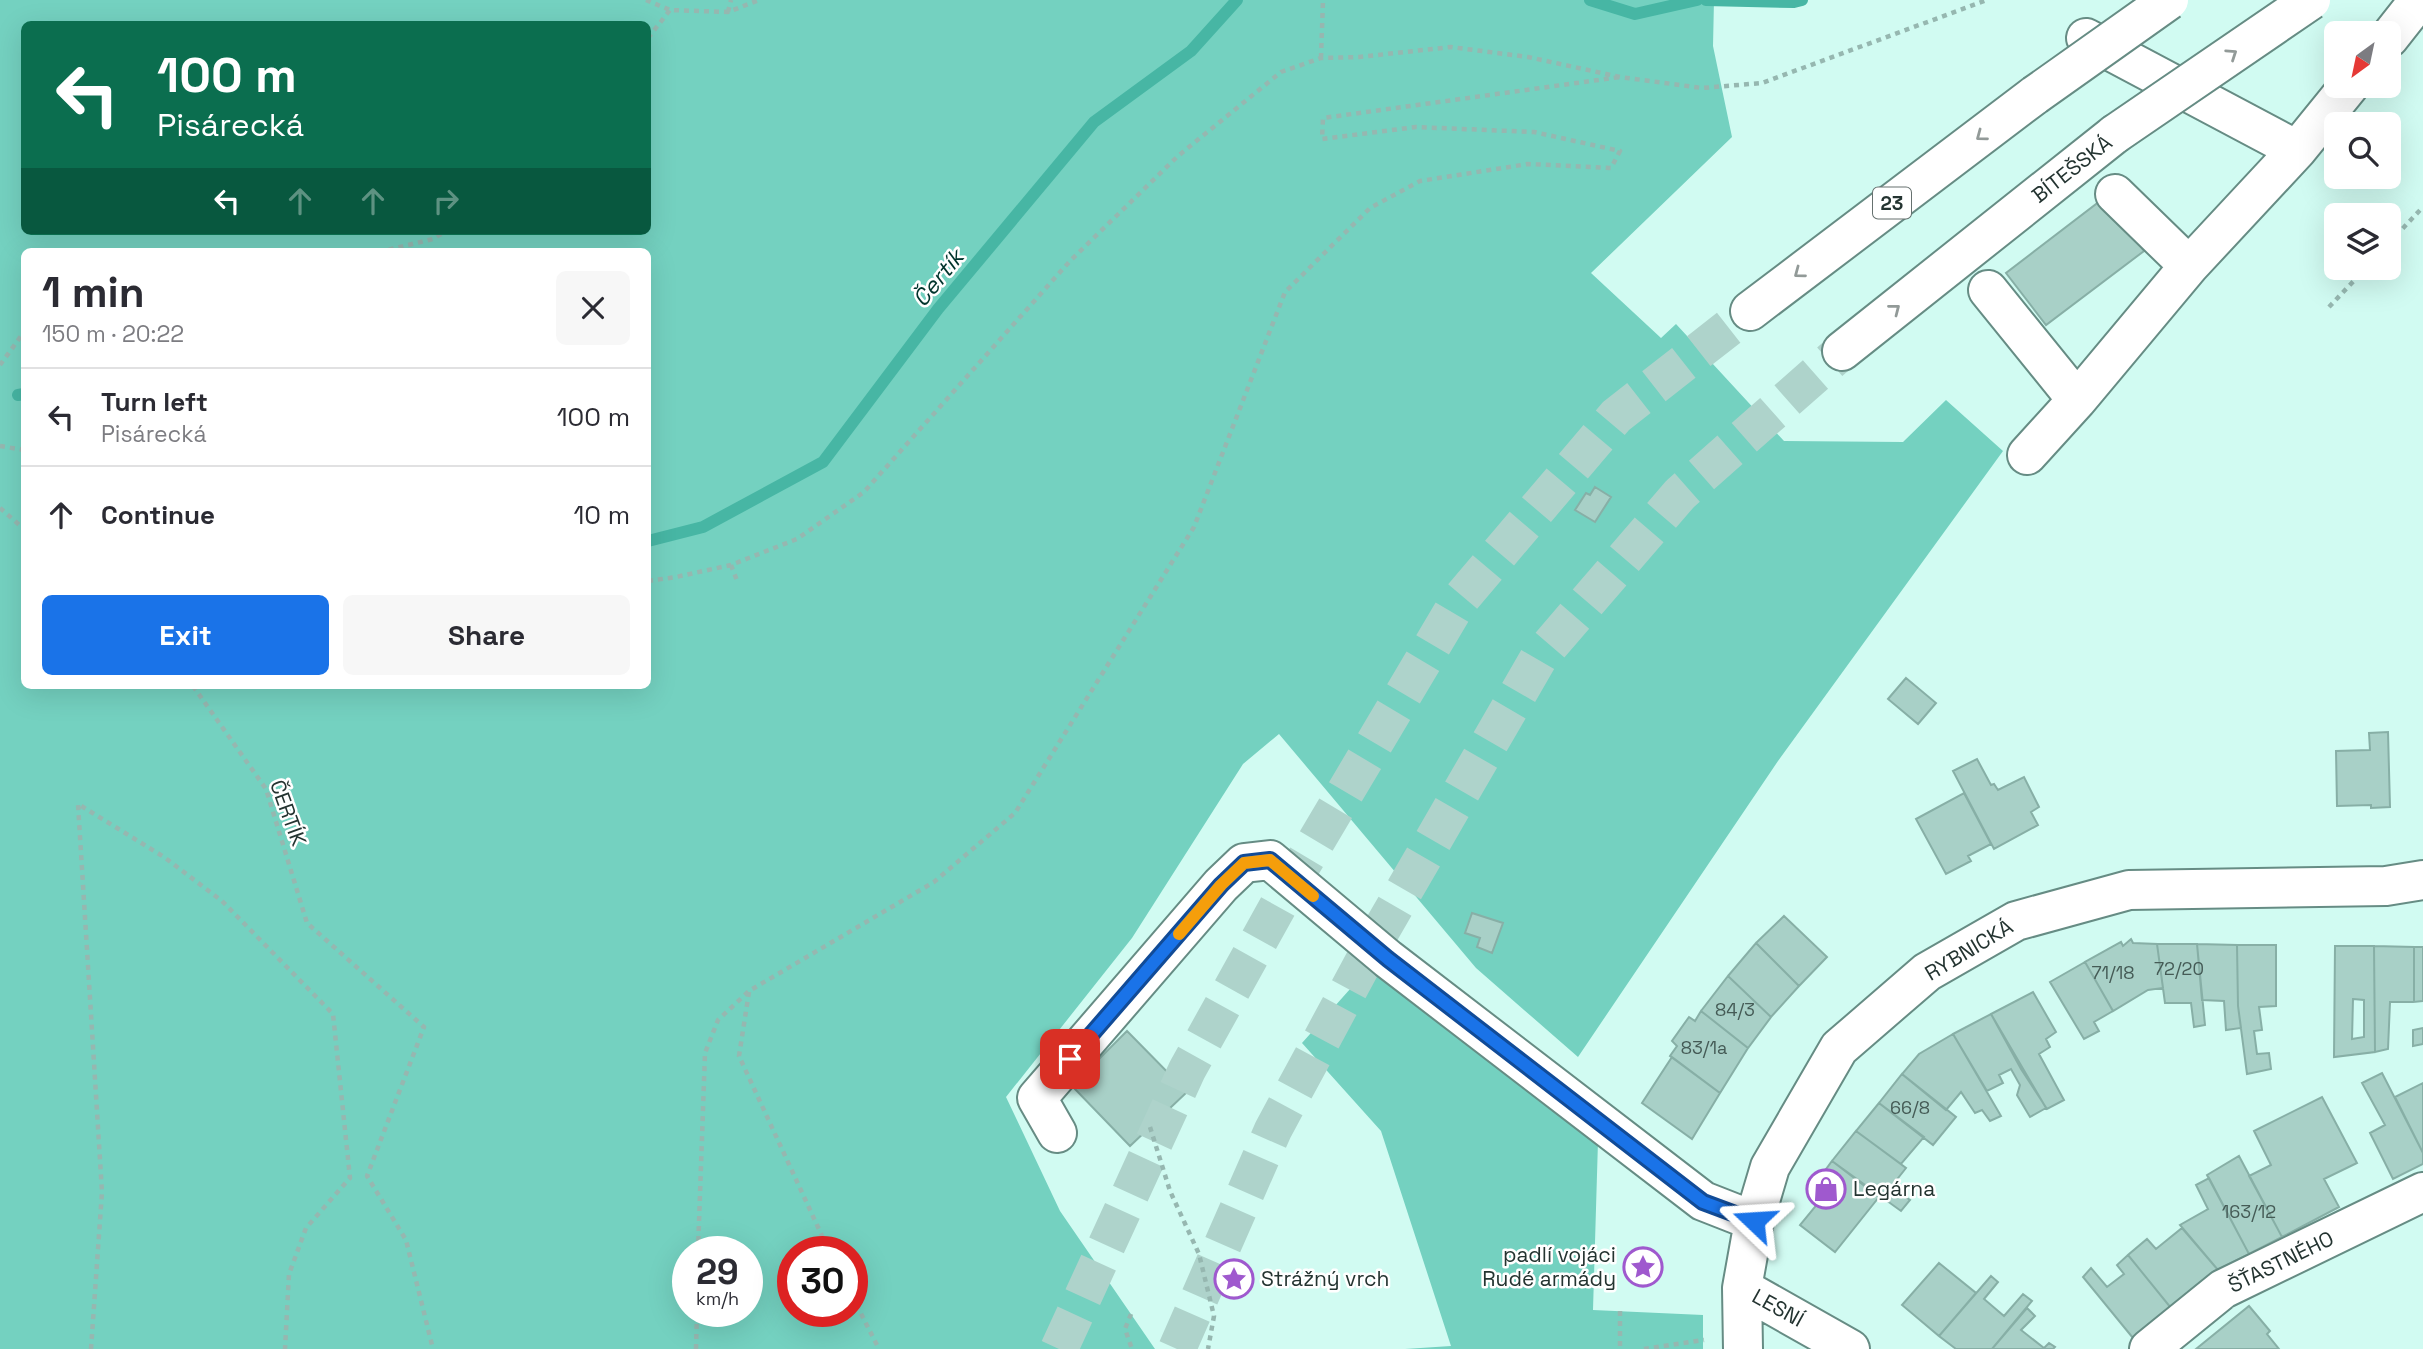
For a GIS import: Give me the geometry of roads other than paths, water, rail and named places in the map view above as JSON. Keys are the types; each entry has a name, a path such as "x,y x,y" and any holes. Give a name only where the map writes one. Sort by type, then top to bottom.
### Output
{"main road":[{"name":"23","path":"1750,311 2035,95 2169,0"},
{"name":"BÍTEŠSKÁ","path":"1842,351 2115,134 2311,0"},
{"path":"2401,22 2419,0"},
{"path":"2086,38 2297,150"},
{"path":"2026,455 2077,400 2189,266 2297,150 2339,98"},
{"path":"2115,194 2189,266"},
{"path":"1988,290 2077,400"},
{"path":"1058,1133 1037,1098 1221,885 1244,863 1270,860 1409,975 1703,1202 1754,1221"},
{"name":"RYBNICKÁ","path":"1743,1342 1742,1288 1754,1221 1770,1167 1839,1048 1927,972 2016,921 2129,890 2386,886 2423,880"},
{"name":"ŠŤASTNÉHO","path":"2149,1349 2223,1289 2423,1192"},
{"name":"LESNÍ","path":"1742,1288 1850,1349"}],"waterway":[{"name":"Čertík","path":"651,540 703,527 823,462 938,309 1094,122 1191,51 1237,0"},
{"name":"Čertík","path":"1590,0 1635,14 1697,0"},
{"name":"Čertík","path":"1706,0 1802,0"}],"tunnel":[{"path":"1059,1349 1187,1070 1283,897 1458,602 1616,416 1750,311"},
{"path":"1177,1349 1273,1130 1372,946 1538,659 1680,494 1842,351"}],"place":[{"name":"Legárna","path":"1826,1189"},
{"name":"padlí vojáci Rudé armády","path":"1643,1267"},
{"name":"Strážný vrch","path":"1234,1279"}]}
